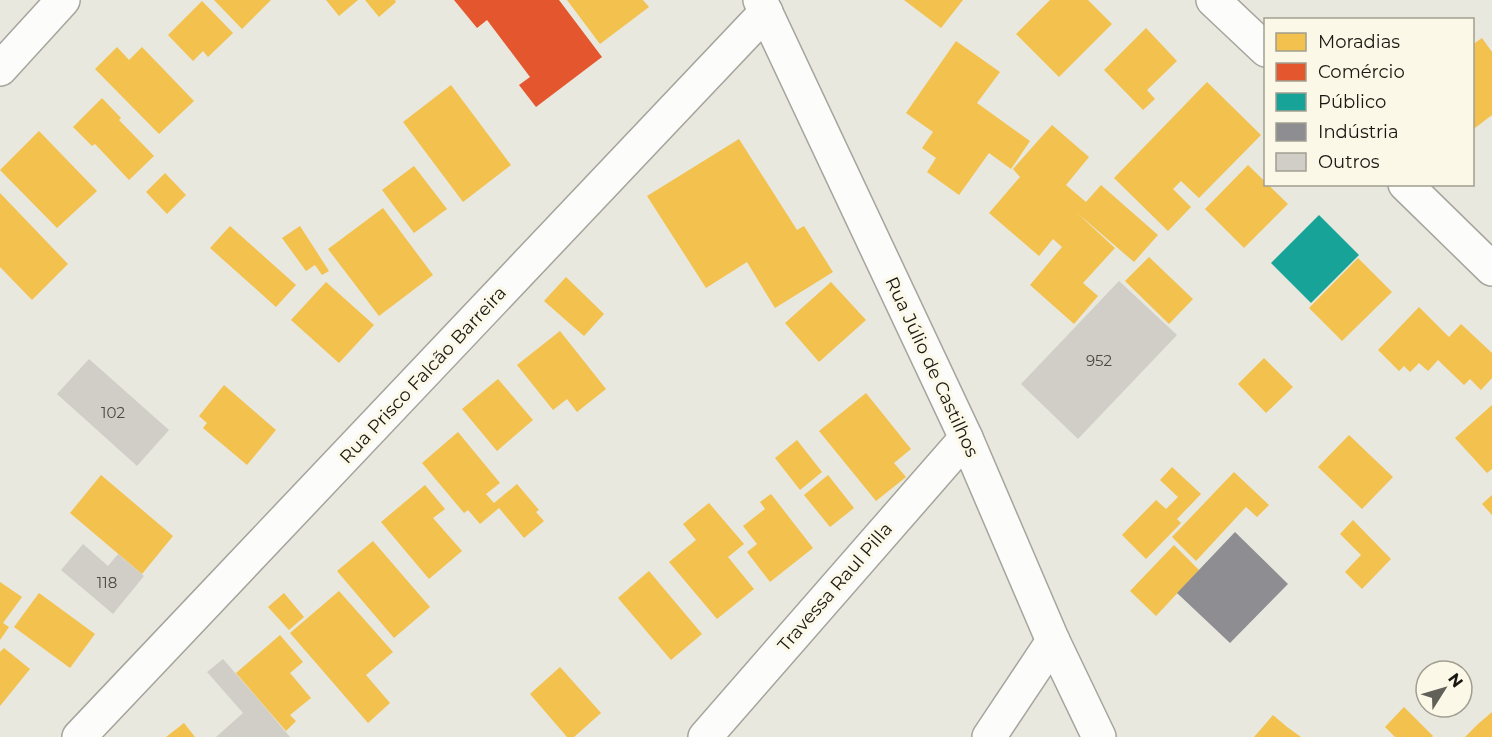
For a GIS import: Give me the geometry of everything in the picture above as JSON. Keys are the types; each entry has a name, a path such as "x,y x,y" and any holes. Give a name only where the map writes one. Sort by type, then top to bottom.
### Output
{"street":[{"path":"0,69 63,0"},
{"path":"1213,0 1264,48"},
{"name":"Rua Júlio de Castilhos","path":"763,6 966,438 1053,641 1099,737"},
{"name":"Rua Prisco Falcão Barreira","path":"80,737 763,6"},
{"path":"1407,186 1492,269"},
{"name":"Travessa Raul Pilla","path":"705,737 966,438"},
{"path":"988,737 1053,641"}],"building: Moradias":[{"path":"214,0 271,0 242,29"},
{"path":"326,0 358,0 339,16"},
{"path":"365,0 395,0 396,2 379,17"},
{"path":"567,0 643,0 649,7 600,44"},
{"path":"904,0 963,0 941,28"},
{"path":"1050,0 1088,0 1112,24 1059,77 1016,34"},
{"path":"202,1 233,33 208,57 203,51 193,61 168,35"},
{"path":"1146,28 1177,61 1147,90 1155,99 1143,110 1104,70"},
{"path":"1482,38 1492,52 1492,115 1475,128 1474,127 1474,44"},
{"path":"956,41 1000,72 977,103 1030,141 1011,169 989,153 959,195 927,172 936,158 922,148 933,132 906,113"},
{"path":"117,47 129,60 142,47 194,101 159,134 95,69"},
{"path":"1207,82 1261,135 1199,198 1181,181 1173,189 1191,207 1168,231 1114,178"},
{"path":"451,85 511,165 463,202 403,122"},
{"path":"102,98 121,118 119,120 154,156 129,180 95,144 92,146 73,127"},
{"path":"1052,125 1089,157 1066,185 1086,202 1101,185 1158,235 1134,262 1076,212 1115,248 1083,283 1098,296 1074,324 1030,285 1062,247 1053,239 1039,256 989,213 1020,177 1013,169"},
{"path":"39,131 97,191 57,228 0,170"},
{"path":"739,139 797,230 804,226 833,272 775,308 747,262 706,288 647,196"},
{"path":"1248,165 1264,181 1264,186 1270,186 1288,204 1244,248 1205,209"},
{"path":"414,166 447,209 414,233 382,190"},
{"path":"165,173 186,195 167,214 146,192"},
{"path":"0,193 68,264 32,300 0,267"},
{"path":"383,208 433,275 379,316 328,249"},
{"path":"230,226 296,285 276,307 210,248"},
{"path":"300,226 329,271 322,275 315,265 306,271 282,238"},
{"path":"1149,257 1193,299 1169,324 1125,281"},
{"path":"1358,258 1392,292 1342,341 1309,308"},
{"path":"566,277 604,314 584,336 544,301"},
{"path":"326,282 374,325 339,363 291,320"},
{"path":"831,282 866,320 819,362 785,323"},
{"path":"1419,307 1449,337 1461,324 1492,353 1492,378 1481,390 1470,379 1464,385 1438,360 1428,371 1419,363 1410,372 1404,366 1399,371 1378,350"},
{"path":"560,331 606,389 577,412 567,399 553,410 517,365"},
{"path":"1264,358 1293,387 1266,413 1238,384"},
{"path":"498,379 533,420 497,451 462,409"},
{"path":"224,385 276,430 247,465 203,428 207,423 199,416"},
{"path":"866,393 911,449 894,463 906,477 876,501 819,431"},
{"path":"1492,405 1492,469 1487,473 1455,438"},
{"path":"458,432 500,483 486,494 494,503 517,484 539,510 536,512 544,521 524,538 499,508 480,524 468,510 464,513 422,463"},
{"path":"1349,435 1393,477 1362,509 1318,467"},
{"path":"797,440 822,472 800,490 775,458"},
{"path":"1172,467 1201,494 1177,519 1181,523 1146,559 1122,535 1156,500 1166,509 1178,497 1160,480"},
{"path":"1234,472 1269,505 1257,517 1246,507 1196,561 1172,537"},
{"path":"101,475 173,536 142,574 70,513"},
{"path":"828,475 854,508 830,527 804,495"},
{"path":"425,485 445,509 433,518 462,551 429,579 381,522"},
{"path":"771,494 813,548 770,582 747,552 757,544 743,526 765,509 760,502"},
{"path":"1492,495 1492,515 1482,504"},
{"path":"709,503 744,544 728,557 754,589 717,619 669,562 696,540 683,524"},
{"path":"1353,520 1391,559 1362,589 1345,572 1361,555 1340,534"},
{"path":"373,541 430,607 394,638 337,571"},
{"path":"1174,545 1199,570 1156,616 1130,591"},
{"path":"649,571 702,634 671,660 618,598"},
{"path":"0,582 22,597 3,623 9,627 0,640"},
{"path":"339,591 393,652 366,675 390,703 368,723 290,633"},
{"path":"39,593 95,634 70,668 14,627"},
{"path":"284,593 304,617 289,630 268,607"},
{"path":"280,635 303,662 290,673 311,698 290,715 296,721 286,731 236,673"},
{"path":"4,648 30,669 0,706 0,652"},
{"path":"560,667 601,713 574,737 567,737 530,694"},
{"path":"1404,707 1433,736 1395,737 1385,727"},
{"path":"1492,712 1492,737 1465,737 1478,724"},
{"path":"1273,715 1287,727 1301,737 1254,737"},
{"path":"184,723 195,737 166,737"}],"building: Comércio":[{"path":"454,0 559,0 602,57 536,107 519,85 530,77 487,20 477,28"}],"building: Público":[{"path":"1319,215 1359,255 1311,303 1271,263"}],"building: Indústria":[{"path":"1235,532 1288,584 1230,643 1177,593"}],"building: Outros":[{"path":"1119,281 1177,335 1078,439 1021,384"},
{"path":"89,359 169,430 137,466 57,394"},
{"path":"83,544 108,566 118,554 144,576 113,614 61,570"},
{"path":"223,659 290,737 216,737 243,713 207,672"}]}
